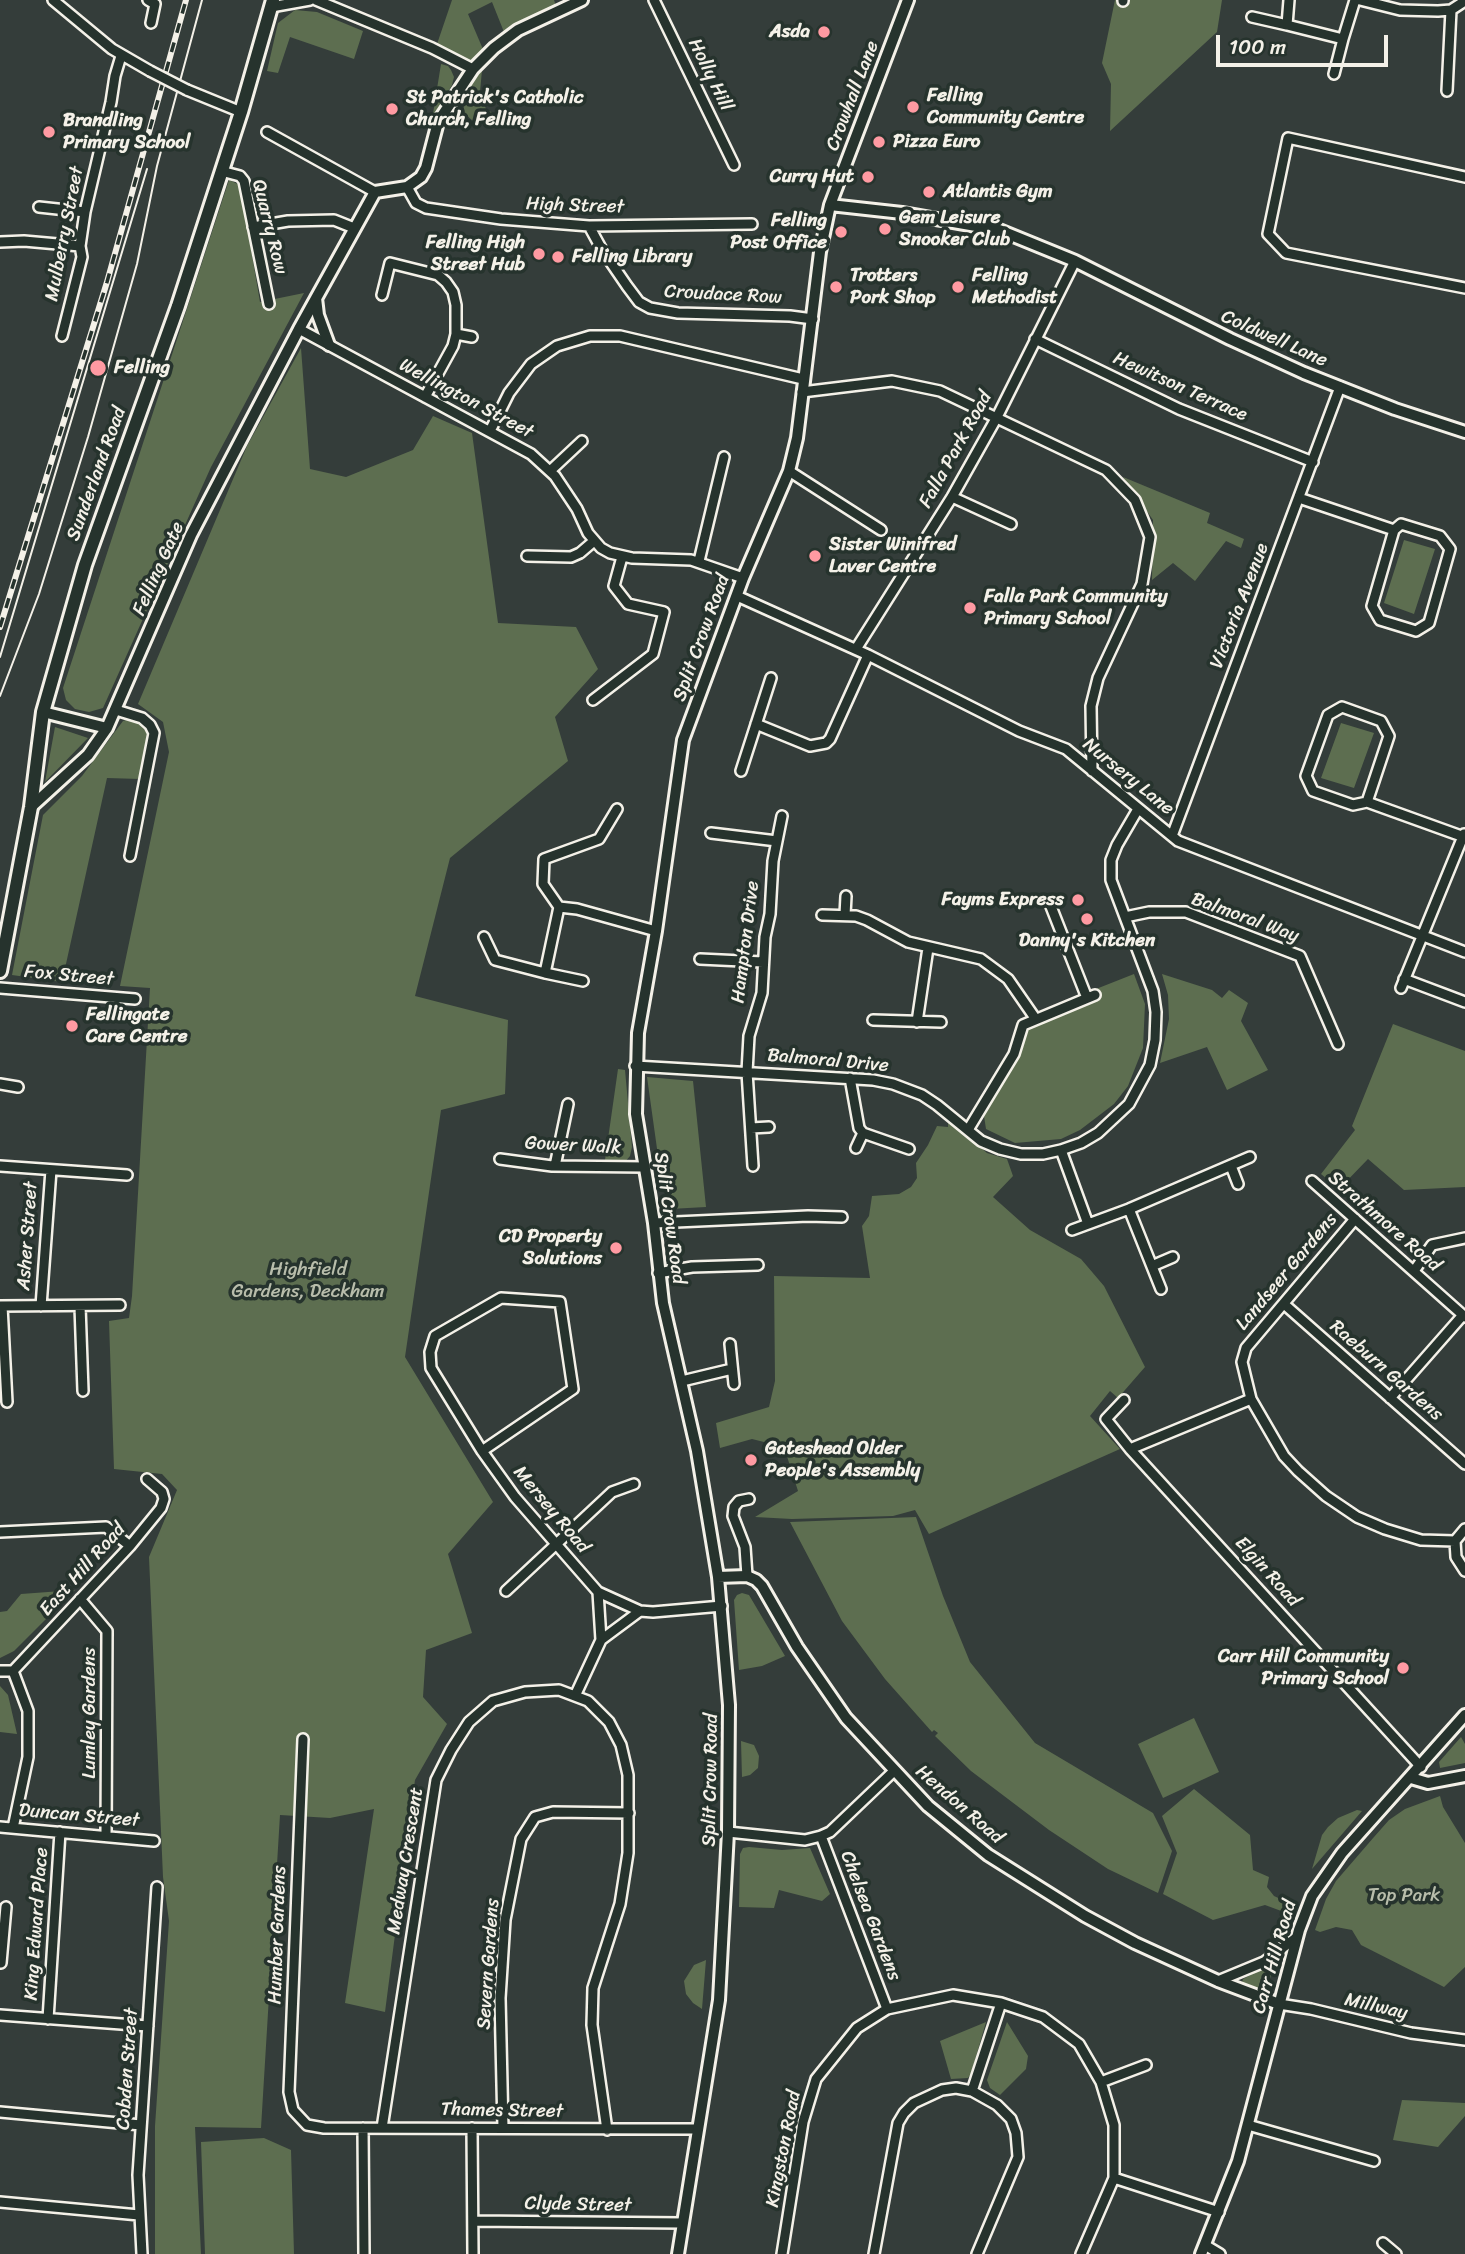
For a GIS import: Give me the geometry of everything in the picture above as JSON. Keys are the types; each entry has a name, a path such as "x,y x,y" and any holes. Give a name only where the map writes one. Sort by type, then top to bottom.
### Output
{"main road":[{"name":"Sunderland Road","path":"0,971 31,807 43,712 85,565 178,306 241,112 272,4"}],"street":[{"path":"53,0 121,56 187,90 241,112"},
{"path":"148,0 155,4 151,23"},
{"path":"272,4 310,0"},
{"path":"316,0 432,48 473,69"},
{"path":"267,132 375,192 407,187 421,177 426,168 438,122 473,69 517,30 582,0"},
{"name":"Holly Hill","path":"654,0 734,165"},
{"name":"Crowhall Lane","path":"830,205 908,0"},
{"path":"1287,25 1289,0"},
{"path":"1334,74 1357,0 1400,10 1451,10 1465,1"},
{"path":"1447,91 1451,10"},
{"path":"1252,17 1343,39"},
{"name":"Mulberry Street","path":"62,336 82,257 80,246 85,212 121,56"},
{"path":"1465,177 1288,138 1268,234 1286,253 1465,288"},
{"name":"Quarry Row","path":"221,171 240,176 244,181 269,304"},
{"name":"High Street","path":"407,187 416,203 426,208 501,219 589,226 752,224"},
{"name":"Felling Gate","path":"31,807 88,755 107,728 191,535 299,329 375,192"},
{"name":"Coldwell Lane","path":"830,205 905,213 999,230 1075,261 1230,339 1340,387 1465,432"},
{"name":"Split Crow Road","path":"678,2254 696,2129 719,2000 728,1832 729,1705 718,1577 697,1451 658,1273 654,1223 636,1114 635,1066 683,740 743,578 789,471 797,438 820,252 830,205"},
{"path":"39,207 85,212"},
{"path":"253,227 288,221 334,220 354,228"},
{"name":"Croudace Row","path":"589,226 627,286 639,302 650,308 688,313 813,319"},
{"path":"0,242 24,241 80,246"},
{"name":"Falla Park Road","path":"856,649 952,497 997,417 1075,261"},
{"path":"382,295 390,263 438,275 453,292 456,305 456,334 453,346 425,397"},
{"path":"316,298 318,315 329,345"},
{"name":"Wellington Street","path":"299,329 531,454 550,471 566,491 594,541"},
{"path":"456,334 472,337"},
{"path":"490,431 509,393 531,364 557,346 590,336 620,336 803,379"},
{"name":"Hewitson Terrace","path":"1035,339 1179,409 1312,463"},
{"path":"802,392 892,381 940,391 1106,470 1135,500 1150,537 1142,584 1098,678 1091,706 1092,771"},
{"name":"Victoria Avenue","path":"1172,836 1340,387"},
{"path":"550,471 582,441"},
{"path":"699,561 724,457"},
{"path":"789,471 881,530"},
{"path":"952,497 1011,524"},
{"path":"1299,498 1394,530"},
{"path":"1401,524 1440,536 1450,549 1429,623 1416,631 1380,620 1372,606 1394,530 1401,524"},
{"path":"527,555 571,557 594,541 610,553 622,557 699,561 743,578"},
{"path":"593,699 653,653 664,612 628,604 614,586 622,557"},
{"name":"Nursery Lane","path":"737,596 868,654 1019,730 1066,749 1178,841 1465,952"},
{"path":"756,724 810,747 826,743 868,654"},
{"path":"741,771 771,678"},
{"path":"1367,803 1389,736 1381,720 1342,707 1328,715 1306,776 1313,790 1353,805 1367,803 1464,834 1403,984 1465,1002"},
{"path":"116,710 142,718 154,733 130,856"},
{"path":"43,712 107,728"},
{"path":"545,973 559,907 543,884 544,859 599,839 617,809"},
{"name":"Balmoral Drive","path":"635,1066 850,1078 893,1084 922,1095 981,1141 1021,1154 1061,1150 1090,1138 1115,1119 1129,1104 1150,1065 1155,1040 1156,1012 1153,991 1111,880 1111,860 1138,809"},
{"name":"Hampton Drive","path":"753,1166 747,1072 749,1036 760,1002 782,816"},
{"path":"711,833 777,841"},
{"path":"845,915 846,896"},
{"path":"968,1130 1014,1054 1020,1030 1027,1021 1091,996 1050,904"},
{"path":"559,907 577,909 656,931"},
{"name":"Balmoral Way","path":"1125,917 1149,912 1186,912 1300,956 1338,1044"},
{"path":"822,915 845,915 867,920 896,937 928,948 969,955 990,965 1008,979 1035,1018"},
{"path":"484,937 495,960 583,981"},
{"path":"917,1021 928,948"},
{"path":"700,959 763,962"},
{"name":"Fox Street","path":"0,988 135,999"},
{"path":"873,1020 941,1022"},
{"path":"850,1078 857,1122 863,1133 909,1149"},
{"path":"0,1084 18,1087"},
{"path":"555,1166 568,1104"},
{"path":"751,1128 769,1127"},
{"path":"856,1148 863,1133"},
{"path":"1061,1150 1088,1224"},
{"path":"1072,1230 1129,1209 1250,1157"},
{"name":"Gower Walk","path":"500,1158 555,1166 645,1167"},
{"path":"0,1166 128,1175"},
{"path":"1231,1166 1238,1184"},
{"name":"Asher Street","path":"41,1306 51,1170"},
{"name":"Strathmore Road","path":"1312,1181 1464,1316"},
{"path":"1129,1209 1161,1289"},
{"path":"654,1223 842,1217"},
{"name":"Landseer Gardens","path":"1251,1398 1242,1362 1246,1348 1355,1219"},
{"path":"1414,1271 1432,1245 1465,1238"},
{"path":"1152,1266 1172,1257"},
{"path":"658,1273 692,1267 758,1265"},
{"name":"Mersey Road","path":"482,1451 573,1389 560,1302 501,1298 435,1336 430,1352 431,1368 482,1451 514,1497 598,1592 640,1611 722,1606"},
{"name":"Raeburn Gardens","path":"1284,1304 1465,1464"},
{"path":"7,1402 1,1306 120,1306"},
{"path":"80,1306 83,1391"},
{"path":"1390,1398 1464,1316"},
{"path":"730,1344 734,1384"},
{"path":"682,1381 732,1369"},
{"path":"1130,1449 1251,1398 1284,1455 1298,1471 1339,1506 1385,1529 1421,1540 1455,1541"},
{"name":"Elgin Road","path":"1124,1400 1106,1419 1130,1449 1420,1767"},
{"name":"East Hill Road","path":"13,1671 130,1546 161,1508 162,1492 147,1479"},
{"path":"506,1591 612,1492 634,1484"},
{"path":"718,1577 747,1576 745,1547 733,1516 734,1507 739,1501 749,1499"},
{"path":"0,1532 106,1527 130,1546"},
{"path":"1465,1528 1455,1541 1456,1557 1465,1571"},
{"name":"Hendon Road","path":"747,1576 762,1586 797,1647 846,1718 928,1806 988,1855 1135,1943 1219,1981 1279,2004"},
{"path":"598,1592 601,1640"},
{"name":"Lumley Gardens","path":"80,1599 107,1631 106,1836"},
{"path":"575,1696 601,1640 640,1611"},
{"path":"0,1671 13,1671 28,1712 28,1757 13,1828"},
{"name":"Medway Crescent","path":"382,2128 436,1780 450,1750 469,1722 493,1701 525,1692 559,1690 588,1701 609,1722 621,1745 628,1774 628,1853 620,1904 593,1989 592,2025 607,2130"},
{"name":"Carr Hill Road","path":"1203,2250 1238,2161 1297,1937 1312,1896 1342,1853 1465,1716"},
{"name":"Humber Gardens","path":"303,1740 289,2092 293,2110 307,2125"},
{"path":"728,1832 805,1840 821,1836 830,1832 894,1771"},
{"path":"1411,1778 1428,1783 1465,1776"},
{"name":"Severn Gardens","path":"503,2128 500,1998 503,1946 505,1920 522,1839 535,1817 553,1812 629,1813"},
{"name":"Duncan Street","path":"0,1827 154,1840"},
{"name":"King Edward Place","path":"48,2019 60,1832"},
{"name":"Chelsea Gardens","path":"821,1836 887,2009"},
{"name":"Cobden Street","path":"142,2254 138,2175 157,1886"},
{"path":"1,1964 6,1907"},
{"path":"1219,1981 1264,1962 1297,1937"},
{"name":"Kingston Road","path":"782,2254 803,2122 816,2079 857,2028 887,2009 953,1995 1001,2003 1043,2017 1079,2044 1101,2082 1114,2126 1114,2178 1081,2254"},
{"path":"972,2091 1001,2003"},
{"name":"Millway","path":"1279,2004 1411,2033 1465,2040"},
{"path":"0,2015 148,2026"},
{"path":"1101,2082 1146,2066"},
{"path":"874,2254 898,2123 914,2103 942,2090 956,2088 972,2091 997,2105 1011,2119 1016,2133 1018,2157 978,2254"},
{"path":"0,2112 141,2125"},
{"name":"Thames Street","path":"307,2125 324,2128 696,2129"},
{"path":"1248,2125 1374,2161"},
{"path":"363,2128 364,2254"},
{"path":"472,2128 474,2254"},
{"path":"1114,2178 1219,2212"},
{"path":"0,2202 139,2214"},
{"name":"Clyde Street","path":"473,2221 682,2223"},
{"path":"1383,2243 1396,2254"},
{"path":"1203,2250 1220,2254"}],"green space":[{"path":"452,0 554,0 557,9 506,37 492,2 468,14 485,54 473,65 436,47"},
{"path":"1115,0 1222,0 1217,32 1110,131 1111,84 1102,63"},
{"path":"295,10 317,12 363,31 354,59 290,37 278,73 267,71 278,23"},
{"path":"441,64 448,66 454,77 432,120"},
{"path":"482,70 480,92 486,109 499,117 521,119 521,128 473,121 465,114 463,103 469,88"},
{"path":"229,180 240,185 260,302 304,293 211,467 103,708 89,712 75,709 66,700 63,688"},
{"name":"Highfield Gardens, Deckham","path":"301,348 310,469 346,477 413,450 433,416 472,433 498,623 576,627 598,669 555,717 568,761 450,858 415,996 508,1020 505,1094 441,1110 405,1357 493,1502 448,1554 472,1633 426,1650 423,1697 447,1724 415,1780 385,2012 345,2003 374,1809 330,1818 280,1815 261,2128 195,2127 201,2254 155,2254 155,2126 169,1921 163,1877 149,1557 177,1490 162,1474 114,1469 109,1321 129,1318 132,1296 150,988 120,986 169,752 163,722 138,704 247,446"},
{"path":"1123,477 1210,513 1207,523 1244,539 1241,548 1226,541 1195,581 1173,563 1152,580 1153,520"},
{"path":"1404,540 1435,549 1414,614 1384,603"},
{"path":"139,720 148,728 140,779 107,778 62,982 12,975 43,815 82,776 123,721"},
{"path":"1341,723 1374,733 1354,788 1321,778"},
{"path":"55,727 88,738 45,782"},
{"path":"1134,974 1145,1004 1143,1048 1128,1086 1114,1104 1080,1130 1061,1139 1015,1143 986,1129 984,1116 1018,1059 1026,1027 1099,998 1096,989"},
{"path":"1162,974 1212,990 1222,998 1229,990 1248,1003 1241,1021 1268,1070 1227,1090 1207,1047 1160,1063 1169,1019 1168,995"},
{"path":"1393,1024 1465,1051 1465,1187 1404,1190 1368,1159 1339,1189 1321,1174 1355,1130 1352,1126"},
{"path":"618,1069 625,1070 632,1147 630,1156 624,1163 605,1160"},
{"path":"647,1077 693,1081 706,1207 670,1209 659,1163"},
{"path":"948,1120 987,1153 1007,1159 1013,1176 993,1197 1030,1230 1081,1259 1104,1286 1145,1367 1118,1398 1110,1391 1090,1416 1120,1449 929,1534 915,1510 893,1516 792,1519 755,1517 798,1491 784,1447 752,1439 720,1448 716,1423 769,1407 775,1381 774,1276 870,1278 862,1226 869,1216 872,1196 899,1194 911,1187 917,1178 916,1163 937,1126 948,1127"},
{"path":"916,1517 943,1596 970,1662 1035,1743 1153,1813 1172,1851 1158,1893 1108,1869 1049,1830 971,1771 935,1736 938,1733 934,1730 932,1732 885,1679 842,1621 790,1522"},
{"path":"75,1590 14,1651 0,1658 0,1612 7,1611 21,1594"},
{"path":"742,1593 749,1595 785,1656 762,1666 739,1670 734,1600"},
{"path":"0,1686 8,1695 17,1734 0,1732"},
{"path":"1194,1718 1219,1772 1163,1798 1138,1744"},
{"path":"1461,1737 1465,1744 1465,1763 1440,1768 1439,1762"},
{"path":"741,1741 754,1745 759,1756 758,1768 750,1775 742,1777"},
{"path":"1194,1789 1250,1835 1253,1870 1269,1877 1267,1887 1274,1896 1287,1902 1284,1912 1265,1905 1213,1920 1163,1894 1177,1853 1162,1816"},
{"name":"Top Park","path":"1440,1796 1443,1807 1465,1843 1465,1967 1444,1987 1361,1945 1352,1930 1336,1927 1320,1932 1315,1930 1326,1899 1336,1881 1389,1820 1405,1809"},
{"path":"1357,1810 1362,1811 1312,1869 1322,1835 1328,1827 1338,1818"},
{"path":"743,1848 782,1850 810,1848 830,1894 822,1901 779,1890 774,1908 739,1907 740,1854"},
{"path":"706,1960 702,2009 686,1994 684,1981 694,1965"},
{"path":"1275,1962 1266,1992 1242,1983 1243,1979"},
{"path":"986,2022 971,2074 968,2078 951,2079 940,2041"},
{"path":"1007,2022 1028,2056 1026,2069 1000,2095 990,2088 987,2080"},
{"path":"1402,2100 1465,2103 1465,2116 1438,2147 1393,2140"},
{"path":"264,2138 291,2150 294,2254 205,2254 201,2142"}],"tram line":[{"path":"0,696 39,594 88,437 137,264 157,166 202,0"},
{"path":"0,657 147,169"}],"railway":[{"path":"0,627 107,282 186,0"}],"place":[{"name":"Asda","path":"824,32"},
{"name":"Felling Community Centre","path":"913,107"},
{"name":"St Patrick's Catholic Church, Felling","path":"392,109"},
{"name":"Brandling Primary School","path":"49,132"},
{"name":"Pizza Euro","path":"879,142"},
{"name":"Curry Hut","path":"868,177"},
{"name":"Atlantis Gym","path":"929,192"},
{"name":"Gem Leisure Snooker Club","path":"885,229"},
{"name":"Felling Post Office","path":"841,232"},
{"name":"Felling High Street Hub","path":"539,254"},
{"name":"Felling Library","path":"558,257"},
{"name":"Trotters Pork Shop","path":"836,287"},
{"name":"Felling Methodist","path":"958,287"},
{"name":"Felling","path":"98,368"},
{"name":"Sister Winifred Laver Centre","path":"815,556"},
{"name":"Falla Park Community Primary School","path":"970,608"},
{"name":"Fayms Express","path":"1078,900"},
{"name":"Danny's Kitchen","path":"1087,919"},
{"name":"Fellingate Care Centre","path":"72,1026"},
{"name":"CD Property Solutions","path":"616,1248"},
{"name":"Gateshead Older People's Assembly","path":"751,1460"},
{"name":"Carr Hill Community Primary School","path":"1403,1668"}]}
